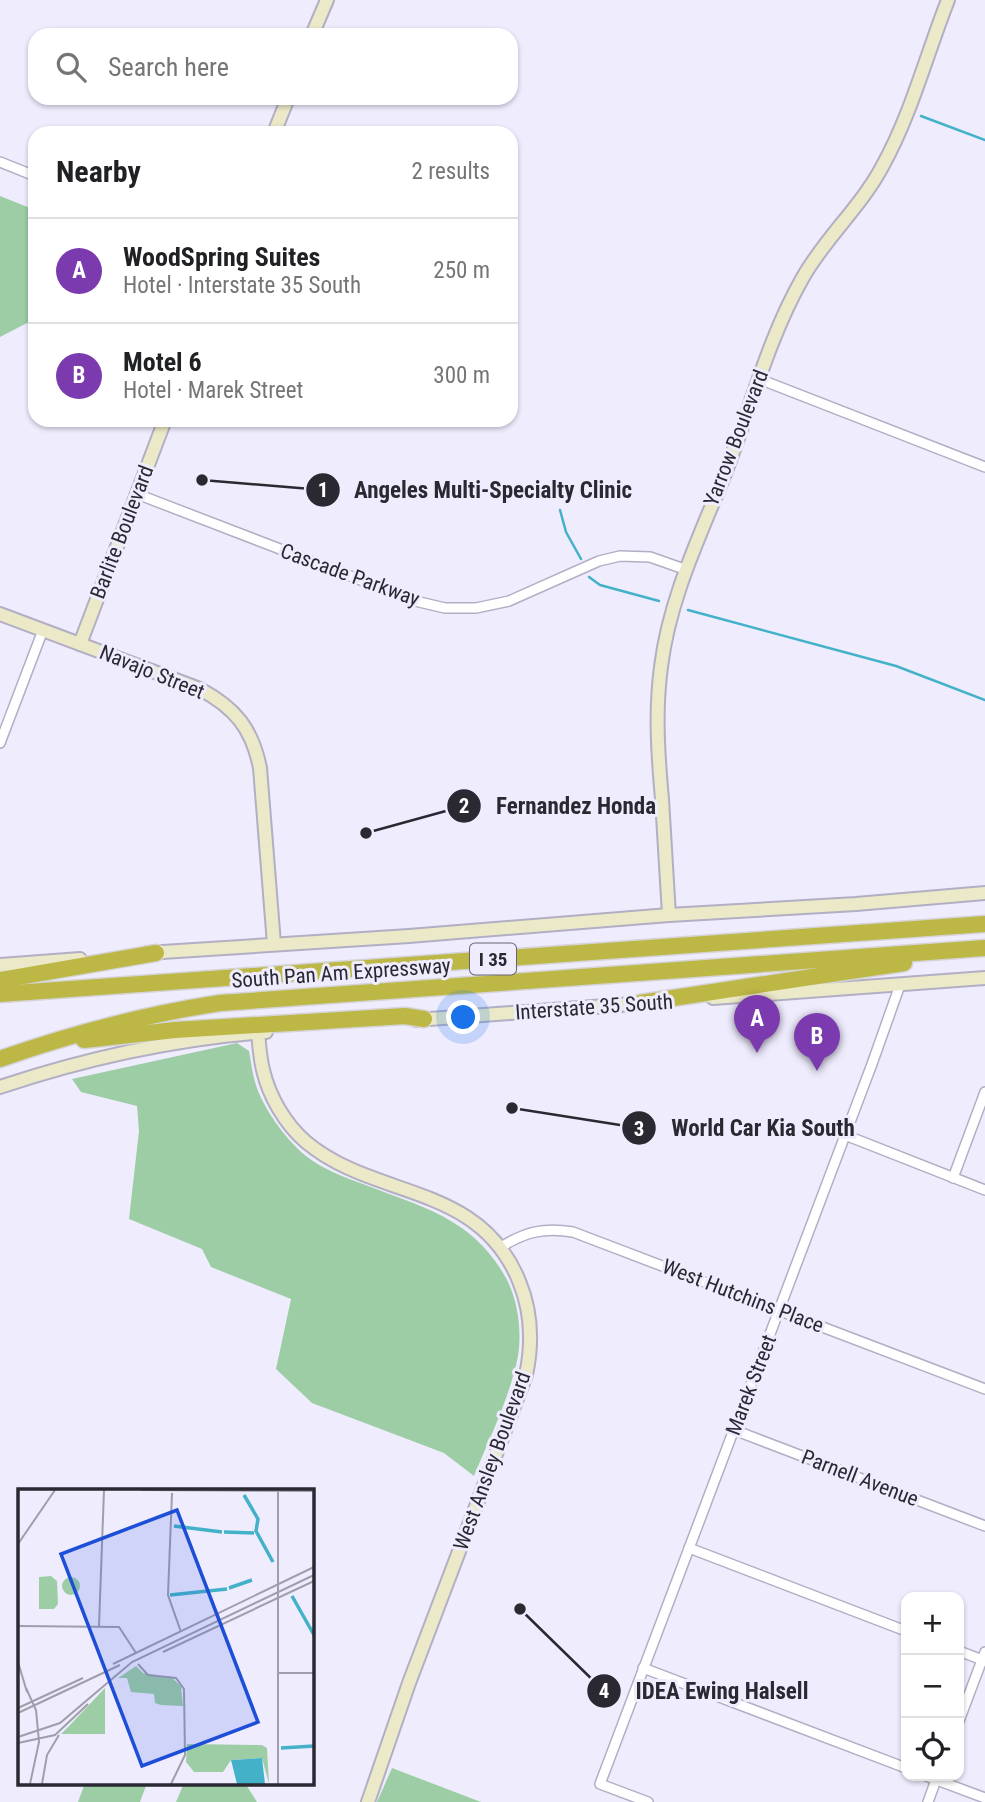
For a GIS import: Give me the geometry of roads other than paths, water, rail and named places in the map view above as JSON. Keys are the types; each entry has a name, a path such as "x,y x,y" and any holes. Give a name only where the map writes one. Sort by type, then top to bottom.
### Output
{"highway":[{"name":"South Pan Am Expressway","path":"0,994 985,923"},
{"name":"South Pan Am Expressway","path":"5,1057 119,1022 220,1003 985,948"},
{"path":"0,980 156,953"},
{"path":"640,1003 874,967 985,957"},
{"path":"5,1057 91,1038 175,1030 405,1016 424,1019"}],"street":[{"path":"315,28 327,0"},
{"name":"Yarrow Boulevard","path":"670,915 658,706 661,666 674,607 777,333 802,279 867,192 892,148 948,0"},
{"path":"277,126 285,105"},
{"path":"0,162 28,173"},
{"path":"759,379 985,467"},
{"name":"Barlite Boulevard","path":"80,644 161,427"},
{"name":"Cascade Parkway","path":"137,494 415,601 445,608 476,608 509,601 599,561 620,556 650,558 687,570"},
{"name":"Navajo Street","path":"0,614 200,690 226,705 239,718 254,744 260,768 274,944"},
{"path":"0,743 3,727 43,630"},
{"path":"0,965 985,893"},
{"name":"Interstate 35 South","path":"0,1087 105,1056 178,1042 258,1032 985,978"},
{"name":"Marek Street","path":"648,1802 600,1784 900,985"},
{"name":"West Ansley Boulevard","path":"258,1032 263,1069 269,1089 280,1110 306,1142 354,1170 440,1202 462,1213 483,1229 501,1247 515,1270 530,1313 530,1355 526,1375 409,1683 368,1802"},
{"path":"953,1178 985,1092"},
{"path":"845,1135 985,1190"},
{"name":"West Hutchins Place","path":"501,1247 526,1234 557,1229 573,1231 985,1389"},
{"name":"Parnell Avenue","path":"734,1430 985,1526"},
{"path":"689,1548 901,1629"},
{"path":"960,1718 984,1657 964,1652"},
{"path":"643,1668 901,1766"},
{"path":"928,1802 936,1781"},
{"path":"944,1781 985,1798"}],"waterway":[{"path":"921,116 985,140"},
{"path":"560,510 566,532 581,559"},
{"path":"589,577 600,585 659,601"},
{"path":"688,610 896,666 985,700"}],"place":[{"name":"Angeles Multi-Specialty Clinic","path":"202,480"},
{"name":"Fernandez Honda","path":"366,833"},
{"name":"WoodSpring Suites","path":"757,1053"},
{"name":"Motel 6","path":"817,1071"},
{"name":"World Car Kia South","path":"512,1108"},
{"name":"IDEA Ewing Halsell","path":"520,1609"}]}
